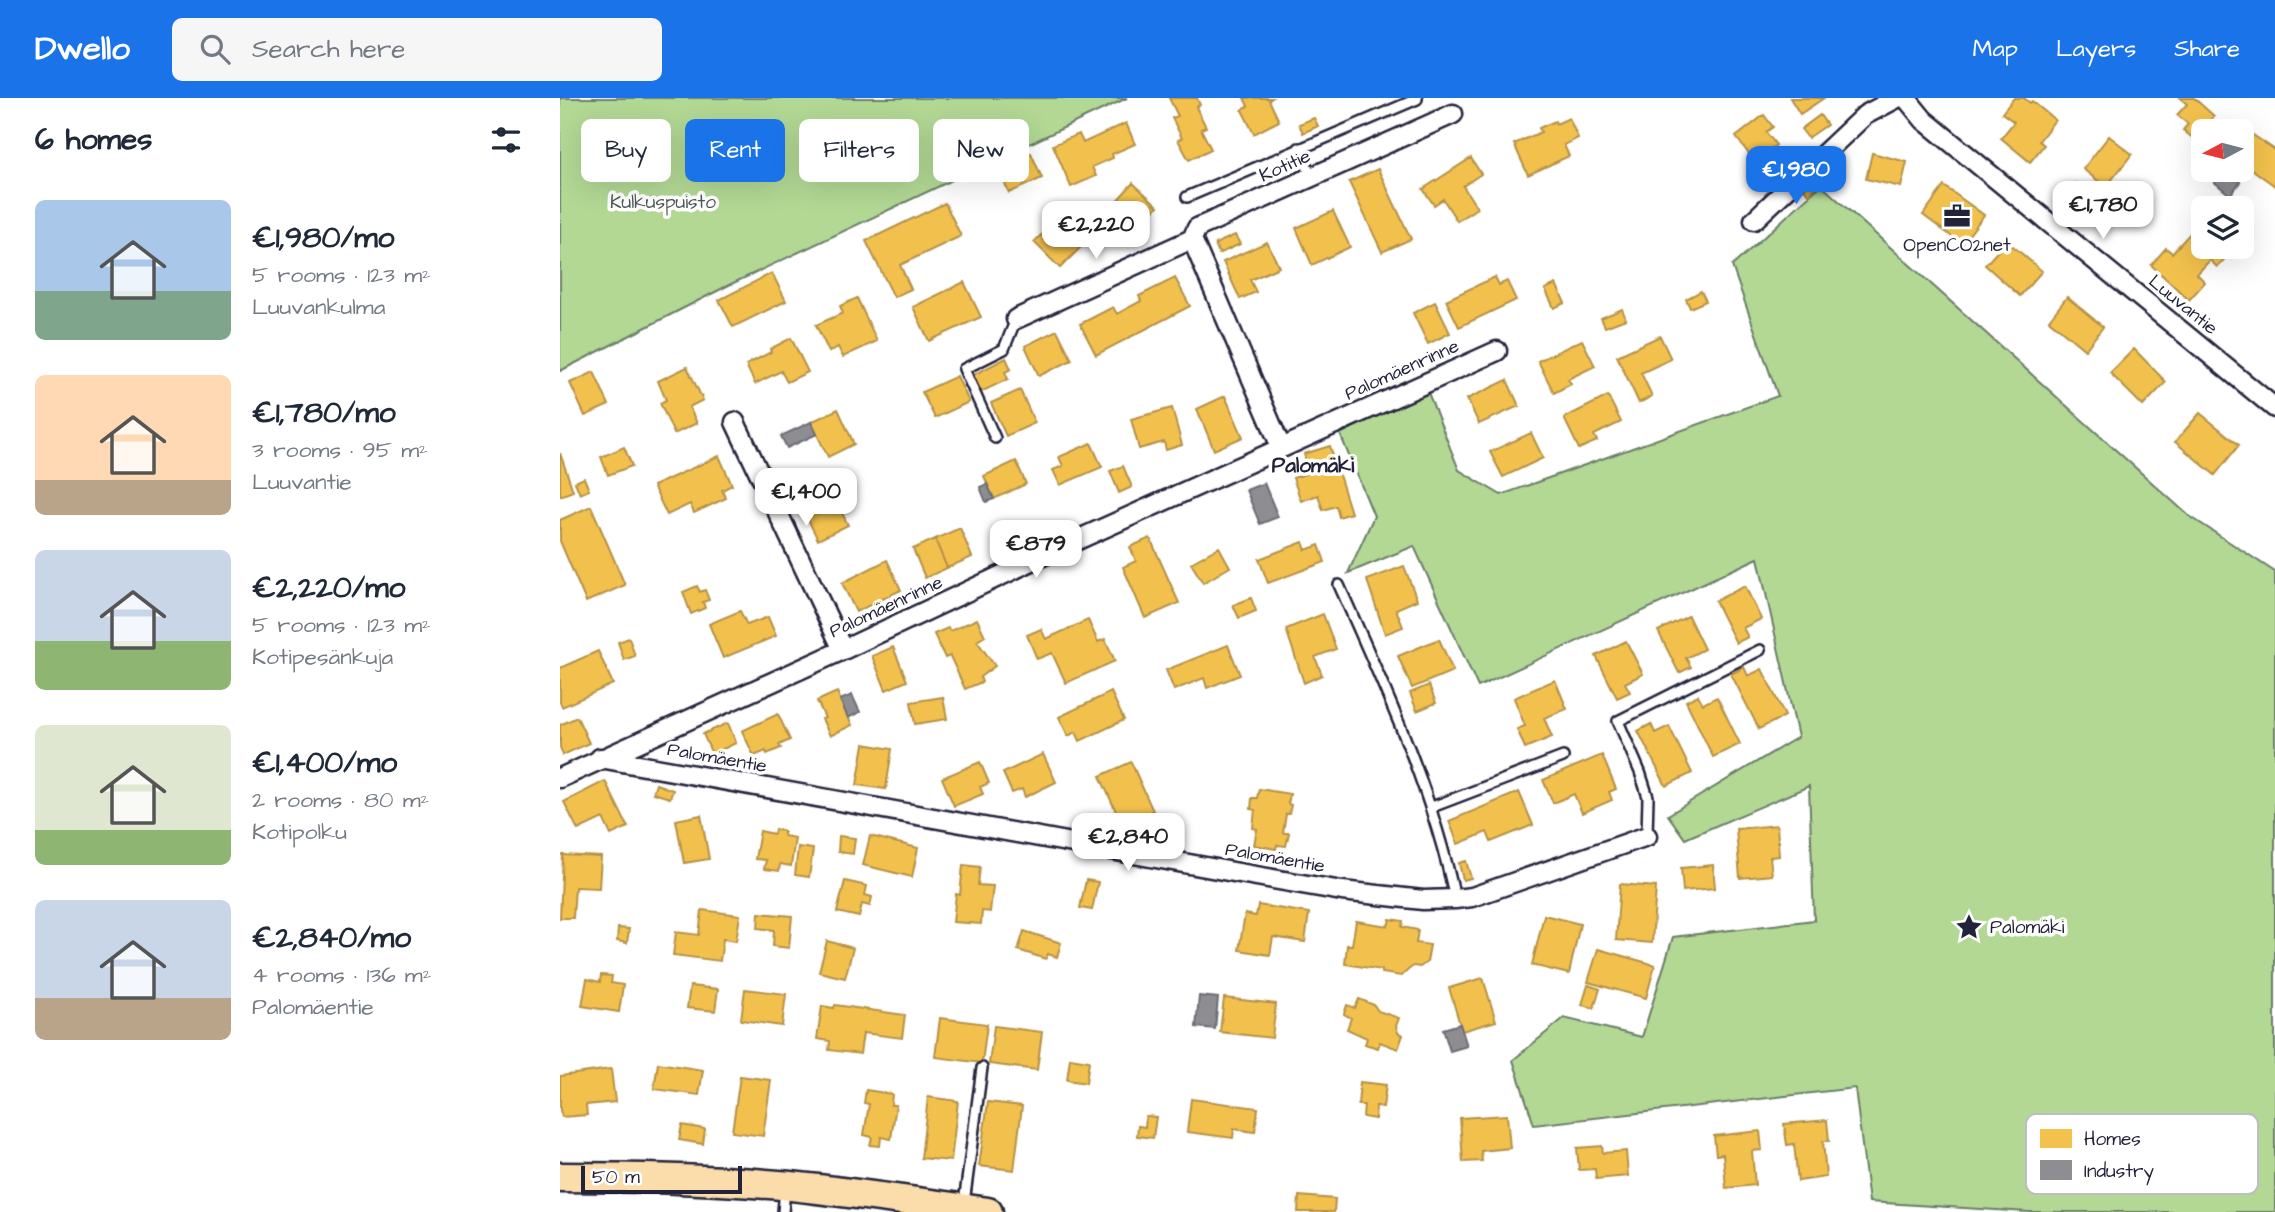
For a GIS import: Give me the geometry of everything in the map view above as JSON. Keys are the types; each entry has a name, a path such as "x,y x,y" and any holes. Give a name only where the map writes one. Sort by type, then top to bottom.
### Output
{"main road":[{"path":"560,1177 694,1180 784,1199 975,1210"}],"street":[{"path":"1754,220 1865,115 1897,98"},
{"name":"Luuvantie","path":"1906,98 1924,120 2275,408"},
{"name":"Kotitie","path":"1016,319 1192,239 1197,228 1453,114"},
{"path":"1192,239 1281,447"},
{"name":"Palomäenrinne","path":"560,778 1281,447 1497,351"},
{"path":"735,422 843,650"},
{"name":"Palomäentie","path":"600,758 1342,891 1423,900 1472,897 1647,836"}],"lane":[{"path":"1186,197 1417,99"},
{"path":"1299,148 1312,178"},
{"path":"995,438 964,369 1004,349 1016,319"},
{"path":"1339,585 1408,742 1432,807 1455,899"},
{"path":"1647,836 1648,797 1618,721 1760,650"},
{"path":"1432,807 1563,757"},
{"path":"975,1210 982,1068"}],"green space":[{"name":"Kulkuspuisto","path":"560,98 1127,98 1029,144 1029,119 933,119 933,182 948,182 729,285 560,371"},
{"path":"1821,185 2188,515 2275,572 2275,1212 2028,1212 1869,1202 1855,1088 1534,1125 1513,1060 1564,1018 1642,1037 1673,937 1814,920 1809,786 1685,839 1668,815 1798,737 1758,558 1478,687 1414,546 1348,573 1374,516 1340,434 1427,390 1459,470 1501,495 1778,396 1732,266"}],"building: Homes":[{"path":"1169,98 1197,98 1200,105 1196,107 1206,127 1201,129 1211,149 1189,160 1178,140 1182,138 1172,118 1178,116"},
{"path":"1244,98 1272,98 1269,100 1279,121 1254,134 1242,110 1248,106"},
{"path":"1790,98 1824,98 1800,114"},
{"path":"2014,98 2024,98 2030,103 2032,101 2055,120 2039,141 2044,145 2030,162 2001,138 2014,122 2002,113"},
{"path":"2180,98 2194,98 2214,116 2211,119 2191,119 2191,137 2183,130 2188,124 2177,115 2187,104"},
{"path":"1764,115 1773,127 1766,132 1776,145 1755,162 1736,137"},
{"path":"1820,115 1827,125 1808,138 1801,129"},
{"path":"1314,118 1318,126 1303,133 1299,124"},
{"path":"1569,118 1578,138 1564,145 1569,156 1528,175 1514,144 1541,132 1539,128"},
{"path":"1126,123 1135,144 1092,167 1096,176 1071,187 1053,145 1079,134 1083,143"},
{"path":"2109,136 2132,154 2106,187 2083,169"},
{"path":"2254,136 2275,150 2275,186 2254,171"},
{"path":"1031,153 1042,178 1009,193 1004,182 1029,182"},
{"path":"1872,153 1907,162 1901,187 1866,179"},
{"path":"1471,158 1481,174 1463,186 1477,208 1457,221 1443,199 1434,205 1423,189"},
{"path":"1378,169 1411,239 1382,252 1349,182"},
{"path":"1813,177 1819,184 1809,194 1802,187"},
{"path":"1133,183 1158,206 1128,239 1103,216"},
{"path":"1944,186 1984,215 1962,244 1923,215"},
{"path":"945,203 961,236 900,265 911,289 894,297 866,241"},
{"path":"1066,211 1091,237 1060,268 1034,242"},
{"path":"1333,211 1350,247 1312,265 1296,228"},
{"path":"2191,232 2191,259 2225,259 2217,267 2210,260 2197,274 2205,282 2189,300 2151,265 2166,248 2172,253"},
{"path":"1235,235 1240,244 1219,254 1215,244"},
{"path":"2007,241 2042,271 2020,296 1985,265"},
{"path":"1267,242 1279,267 1250,280 1256,292 1240,299 1223,262"},
{"path":"772,273 786,301 733,327 719,300"},
{"path":"1495,277 1499,285 1507,281 1516,300 1459,327 1446,300"},
{"path":"1175,278 1190,306 1096,355 1080,324 1113,307 1117,314 1141,301 1139,296"},
{"path":"964,282 981,317 929,341 913,307"},
{"path":"1556,284 1565,303 1554,308 1545,289"},
{"path":"1701,291 1706,301 1690,308 1686,299"},
{"path":"2067,297 2103,327 2085,350 2049,320"},
{"path":"857,298 877,341 843,357 838,347 829,352 816,325 843,313 840,306"},
{"path":"1435,302 1450,333 1428,344 1413,313"},
{"path":"1622,309 1626,319 1605,327 1601,318"},
{"path":"1057,330 1072,360 1039,376 1025,346"},
{"path":"1660,336 1671,359 1641,373 1652,396 1639,403 1617,356"},
{"path":"791,338 808,372 787,382 781,371 755,384 746,365"},
{"path":"1582,340 1595,366 1568,379 1571,384 1554,393 1538,361"},
{"path":"2134,349 2166,382 2143,406 2110,373"},
{"path":"1006,358 1011,369 1005,372 1008,379 981,392 973,375"},
{"path":"687,367 703,400 689,407 697,423 674,434 660,403 666,400 658,381"},
{"path":"594,372 609,405 585,416 570,383"},
{"path":"957,376 969,402 935,418 922,392"},
{"path":"1507,380 1519,406 1479,424 1467,399"},
{"path":"1020,390 1035,423 1006,436 991,403"},
{"path":"1225,396 1243,437 1214,450 1197,409"},
{"path":"1608,396 1621,422 1594,435 1597,441 1579,449 1564,418"},
{"path":"1172,408 1182,445 1166,450 1164,442 1139,449 1131,419"},
{"path":"838,409 854,444 828,457 811,422"},
{"path":"2200,413 2239,445 2215,475 2175,442"},
{"path":"1531,433 1543,458 1503,477 1490,452"},
{"path":"1091,443 1102,467 1060,485 1053,470 1063,466 1059,457"},
{"path":"1330,446 1351,513 1339,517 1336,506 1323,510 1318,495 1301,501 1293,478 1309,473 1304,454"},
{"path":"624,447 632,466 608,475 601,457"},
{"path":"560,453 573,491 560,496"},
{"path":"719,456 732,485 722,490 726,498 694,513 690,504 667,515 653,486"},
{"path":"1016,461 1026,484 994,499 984,476"},
{"path":"1123,466 1132,487 1119,493 1110,471"},
{"path":"584,478 589,490 580,494 575,482"},
{"path":"828,485 848,525 818,540 798,499"},
{"path":"591,506 625,585 586,602 560,541 560,520"},
{"path":"960,528 972,557 947,568 935,539"},
{"path":"1150,538 1179,603 1145,618 1123,567 1136,561 1130,547"},
{"path":"935,539 947,568 925,578 913,549"},
{"path":"1303,542 1306,550 1319,545 1325,562 1268,583 1259,559"},
{"path":"1219,547 1230,567 1203,583 1191,563"},
{"path":"887,560 901,590 856,612 842,583"},
{"path":"1404,566 1417,600 1396,609 1403,627 1385,634 1367,580"},
{"path":"697,586 700,592 705,590 709,600 703,602 705,608 691,614 683,592"},
{"path":"1745,586 1761,619 1743,628 1748,637 1736,643 1715,601"},
{"path":"1251,598 1256,611 1239,618 1233,605"},
{"path":"740,611 747,625 768,617 776,636 723,658 709,624"},
{"path":"1323,614 1336,649 1315,657 1322,675 1304,683 1286,629"},
{"path":"1688,616 1704,649 1686,658 1691,667 1679,673 1658,631"},
{"path":"977,619 985,636 977,641 995,666 980,677 982,682 965,689 950,656 945,658 934,634 948,628 950,631"},
{"path":"1088,620 1098,642 1105,639 1115,661 1066,683 1052,653 1037,659 1027,635 1041,629 1046,639"},
{"path":"629,638 635,656 624,660 618,642"},
{"path":"1439,639 1453,671 1412,688 1398,656"},
{"path":"1626,641 1643,674 1625,683 1630,692 1617,698 1596,656"},
{"path":"1228,645 1240,675 1207,688 1204,678 1174,690 1166,670"},
{"path":"893,647 907,681 886,690 872,656"},
{"path":"598,651 613,684 562,707 560,668"},
{"path":"1744,667 1748,676 1762,669 1785,716 1759,729 1731,674"},
{"path":"1555,680 1567,709 1544,718 1552,737 1525,748 1517,729 1525,726 1514,698"},
{"path":"1429,685 1436,703 1417,711 1410,693"},
{"path":"837,692 852,725 830,736 817,701"},
{"path":"1111,692 1124,720 1080,741 1076,732 1068,736 1059,717"},
{"path":"1698,695 1703,704 1717,697 1740,744 1713,757 1686,701"},
{"path":"943,697 947,719 915,724 911,702"},
{"path":"778,714 790,740 779,745 781,748 754,756 742,731"},
{"path":"577,717 589,743 563,755 560,747 560,725"},
{"path":"728,723 736,743 712,754 703,734"},
{"path":"1651,724 1655,733 1669,726 1692,773 1666,786 1638,731"},
{"path":"864,744 892,749 886,789 857,785"},
{"path":"1043,754 1056,782 1025,797 1022,789 1012,793 1003,773"},
{"path":"1602,755 1616,789 1609,792 1612,800 1582,813 1574,794 1553,803 1543,780"},
{"path":"980,762 989,783 980,787 983,794 954,806 942,778"},
{"path":"1131,762 1153,811 1122,825 1100,776"},
{"path":"605,781 628,827 611,835 603,818 578,830 564,802"},
{"path":"656,784 673,790 670,798 653,793"},
{"path":"1259,789 1290,794 1288,804 1291,805 1289,814 1286,814 1283,833 1289,833 1286,846 1277,845 1276,849 1254,845 1257,829 1253,828 1255,810 1251,809 1252,798 1257,798"},
{"path":"1519,792 1533,825 1491,842 1487,832 1458,844 1449,821"},
{"path":"701,815 709,859 684,863 676,820"},
{"path":"1777,825 1779,856 1770,857 1772,875 1740,878 1736,829"},
{"path":"775,829 784,831 784,836 795,838 791,866 780,864 779,871 764,869 766,860 755,859 760,831 774,834"},
{"path":"839,836 855,838 853,854 838,852"},
{"path":"870,836 918,848 912,877 863,865"},
{"path":"798,847 813,849 809,877 795,875"},
{"path":"563,855 601,857 599,888 575,887 573,918 560,918"},
{"path":"1466,861 1471,878 1463,880 1459,863"},
{"path":"963,865 980,867 978,885 993,886 990,912 982,911 981,924 953,922 956,894 960,895"},
{"path":"1713,865 1715,888 1683,891 1681,868"},
{"path":"1086,880 1098,882 1092,910 1080,908"},
{"path":"845,881 867,886 865,895 872,897 870,906 862,904 859,917 837,912"},
{"path":"1620,884 1656,887 1652,943 1616,940"},
{"path":"1258,905 1309,913 1305,942 1273,937 1270,955 1239,950 1245,914 1256,916"},
{"path":"702,910 740,915 736,941 723,939 720,961 673,955 676,932 699,935"},
{"path":"759,913 792,916 789,948 773,946 774,930 758,928"},
{"path":"1544,915 1580,924 1569,974 1532,965"},
{"path":"1390,919 1403,921 1402,927 1418,930 1416,943 1430,945 1427,962 1420,967 1413,966 1401,976 1345,964 1347,945 1352,945 1356,921 1388,926"},
{"path":"618,928 629,929 627,943 617,941"},
{"path":"1024,931 1061,943 1057,957 1048,954 1046,959 1018,950"},
{"path":"827,941 853,948 845,978 819,972"},
{"path":"1598,949 1655,965 1646,998 1588,982"},
{"path":"601,975 612,976 611,983 623,985 619,1012 582,1006 587,979 600,982"},
{"path":"1483,978 1496,1021 1462,1031 1449,988"},
{"path":"1588,985 1600,989 1594,1008 1582,1005"},
{"path":"690,986 718,989 715,1011 687,1008"},
{"path":"745,989 786,994 782,1026 741,1020"},
{"path":"1224,998 1276,1004 1272,1038 1220,1032"},
{"path":"1359,999 1374,1005 1378,1011 1399,1018 1396,1026 1398,1033 1403,1035 1398,1049 1380,1042 1378,1048 1365,1044 1367,1038 1347,1029 1351,1018 1344,1014 1347,1005 1355,1008"},
{"path":"835,1005 905,1015 902,1038 863,1033 860,1054 829,1050 830,1041 817,1039 822,1006 834,1008"},
{"path":"940,1018 987,1024 982,1063 935,1057"},
{"path":"994,1026 1042,1032 1037,1070 989,1064"},
{"path":"1070,1058 1089,1061 1086,1083 1067,1080"},
{"path":"658,1063 703,1070 699,1095 654,1089"},
{"path":"611,1069 615,1102 586,1105 587,1115 562,1117 560,1076"},
{"path":"740,1076 771,1080 763,1136 732,1132"},
{"path":"1360,1082 1386,1085 1383,1107 1376,1106 1375,1119 1363,1117 1364,1105 1358,1105"},
{"path":"866,1090 892,1094 891,1105 896,1105 891,1139 881,1137 880,1146 870,1145 872,1137 864,1135 869,1104 864,1103"},
{"path":"928,1097 958,1101 951,1161 921,1158"},
{"path":"1191,1099 1258,1108 1255,1132 1234,1129 1233,1138 1187,1132"},
{"path":"988,1102 1022,1106 1014,1170 979,1166"},
{"path":"1507,1115 1510,1148 1481,1151 1482,1161 1463,1162 1460,1118"},
{"path":"1146,1116 1156,1117 1153,1138 1137,1136 1138,1126 1145,1127"},
{"path":"1827,1120 1829,1141 1823,1141 1826,1177 1798,1181 1794,1144 1787,1145 1784,1124"},
{"path":"682,1125 705,1129 703,1144 679,1140"},
{"path":"1760,1131 1762,1150 1752,1151 1755,1185 1726,1188 1723,1154 1716,1155 1714,1136"},
{"path":"1602,1146 1603,1153 1626,1151 1628,1176 1596,1179 1595,1169 1579,1170 1577,1148"},
{"path":"1299,1196 1335,1199 1334,1212 1298,1212"}],"building: Industry":[{"path":"2214,182 2240,182 2230,195"},
{"path":"2076,183 2101,202 2089,219 2063,201"},
{"path":"811,422 817,434 787,448 781,436"},
{"path":"1264,483 1278,517 1260,524 1246,490"},
{"path":"987,484 994,499 986,502 980,487"},
{"path":"852,695 860,712 848,718 840,700"},
{"path":"1199,996 1218,998 1215,1029 1196,1027"},
{"path":"1460,1024 1467,1046 1450,1051 1443,1029"}],"place":[{"name":"OpenCO2net","path":"1957,216"},
{"name":"Palomäki","path":"1969,927"}],"district":[{"name":"Palomäki","path":"1313,465"}]}
